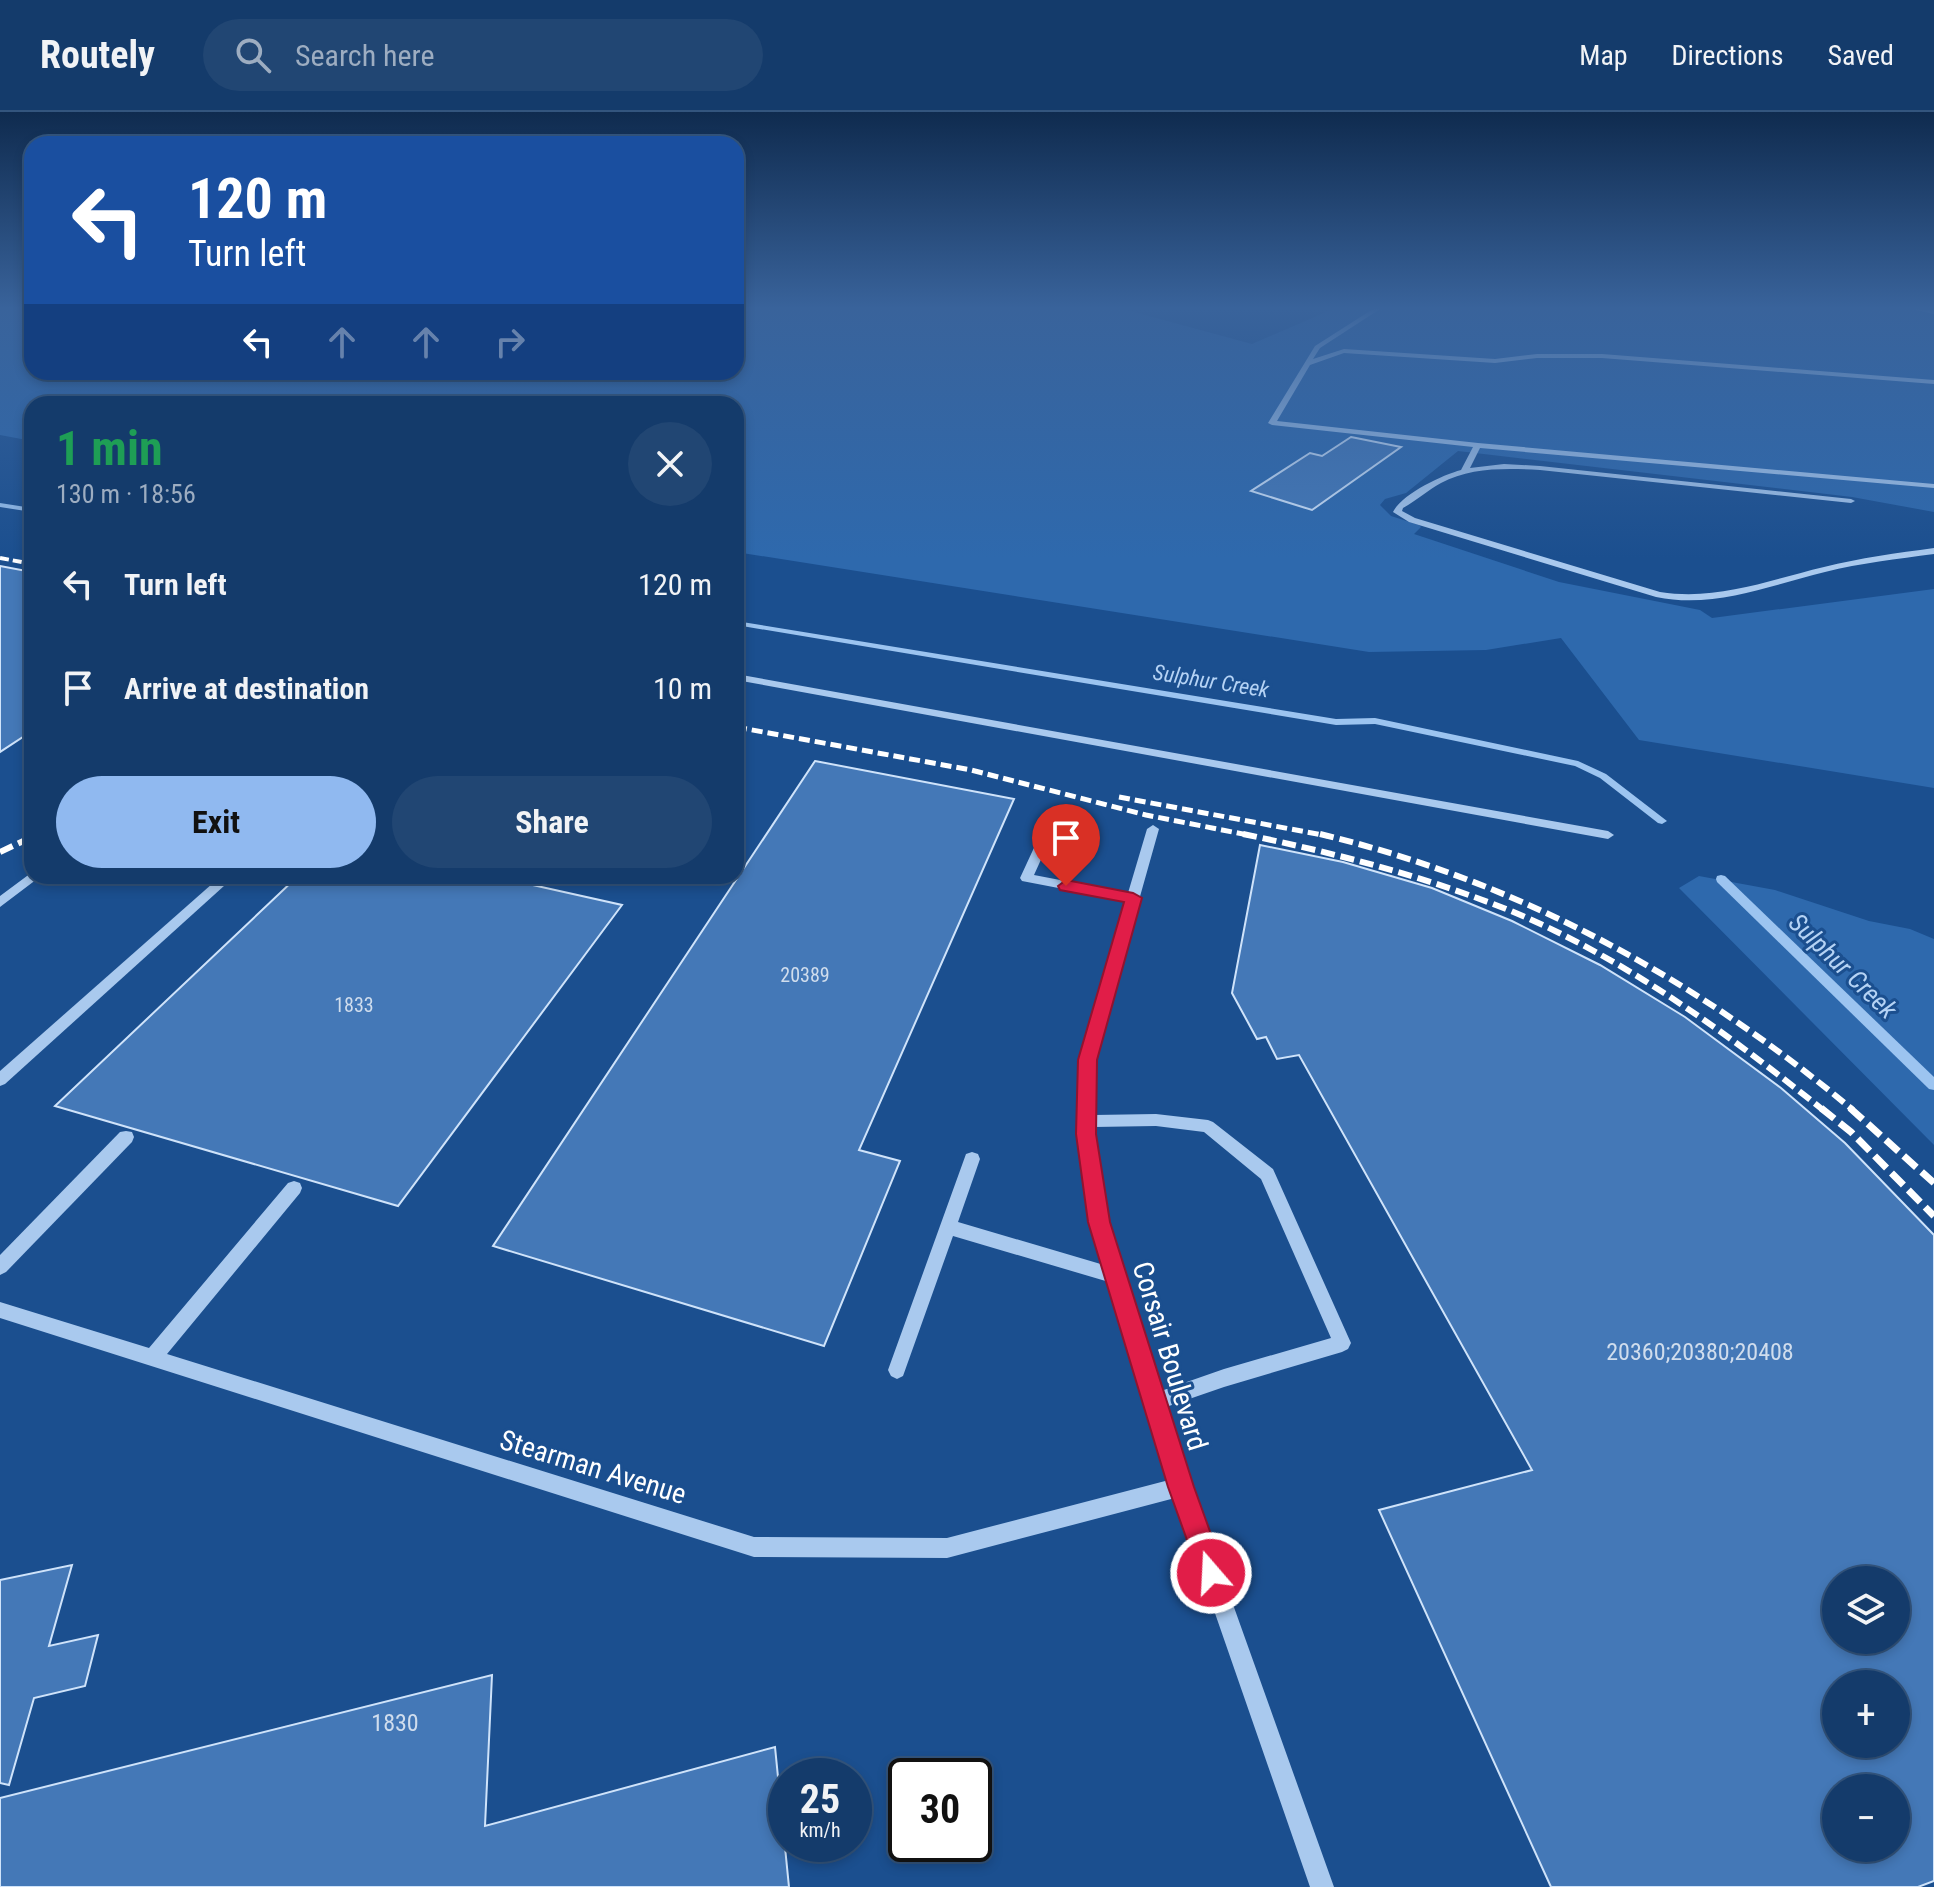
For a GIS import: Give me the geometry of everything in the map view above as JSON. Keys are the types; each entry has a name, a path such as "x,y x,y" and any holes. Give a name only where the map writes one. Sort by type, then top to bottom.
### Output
{"street":[{"path":"1291,392 1272,423 1934,486"},
{"path":"1463,473 1478,445"},
{"path":"1851,501 1509,467 1443,478 1400,506 1397,512 1412,520 1680,600 1716,598 1808,573 1934,551"},
{"path":"744,678 1608,835"},
{"path":"1057,811 1026,878 1133,898"},
{"name":"Corsair Boulevard","path":"1153,829 1087,1060 1086,1121 1099,1222 1181,1487 1322,1887"},
{"path":"0,903 25,884"},
{"path":"0,1080 220,884"},
{"path":"1086,1121 1156,1120 1208,1126 1267,1174 1342,1343 1155,1402"},
{"path":"0,1267 126,1137"},
{"path":"897,1370 972,1159"},
{"path":"152,1358 294,1188"},
{"path":"948,1227 1115,1276"},
{"name":"Stearman Avenue","path":"0,1310 754,1547 947,1548 1181,1487"}],"shaded area":[{"path":"0,392 1934,392 1934,512 1852,497 1458,451 1406,493 1385,499 1380,505 1391,516 1419,525 1421,527 1414,534 1559,582 1700,610 1712,618 1934,589 1934,788 1639,740 1561,638 1486,650 1369,652 744,553 744,396 24,396 24,440 0,435"},
{"path":"1699,876 1775,890 1869,921 1910,929 1934,939 1934,1145 1679,888"}],"building":[{"path":"1351,437 1401,447 1312,510 1251,491 1310,453 1322,456"},
{"path":"0,566 24,570 24,736 0,752"},
{"path":"815,761 1014,799 859,1150 900,1161 824,1346 493,1246 733,884 744,884 744,868"},
{"path":"1260,845 1343,862 1432,888 1512,921 1600,965 1685,1017 1781,1088 1845,1143 1934,1235 1934,1881 1918,1887 1551,1887 1379,1510 1532,1470 1299,1055 1277,1059 1266,1037 1257,1039 1232,993"},
{"path":"290,884 528,884 622,905 398,1206 55,1106"},
{"path":"72,1565 49,1646 98,1635 85,1686 34,1698 9,1785 0,1783 0,1580"},
{"path":"492,1675 485,1826 775,1747 776,1758 768,1758 768,1862 786,1862 789,1887 0,1887 0,1798"}],"waterway":[{"name":"Sulphur Creek","path":"0,505 24,509"},
{"name":"Sulphur Creek","path":"744,624 1336,722 1375,721 1578,764 1603,776 1662,821"},
{"name":"Sulphur Creek","path":"1721,879 1934,1085"}],"railway":[{"path":"0,558 24,562"},
{"path":"744,728 971,770 1146,815 1244,834"},
{"path":"1119,797 1326,836"},
{"path":"1244,834 1253,836"},
{"path":"1244,834 1412,876 1478,898 1553,930 1674,1000 1750,1053 1823,1110"},
{"path":"1320,834 1326,836"},
{"path":"1326,836 1394,854 1466,879 1603,941 1732,1018 1853,1110"},
{"path":"0,852 24,841"},
{"path":"1821,1108 1851,1132 1934,1216"},
{"path":"1850,1108 1934,1183"}],"route":[{"path":"1066,886 1133,898 1087,1060 1086,1134 1099,1222 1181,1487 1211,1573"}]}
